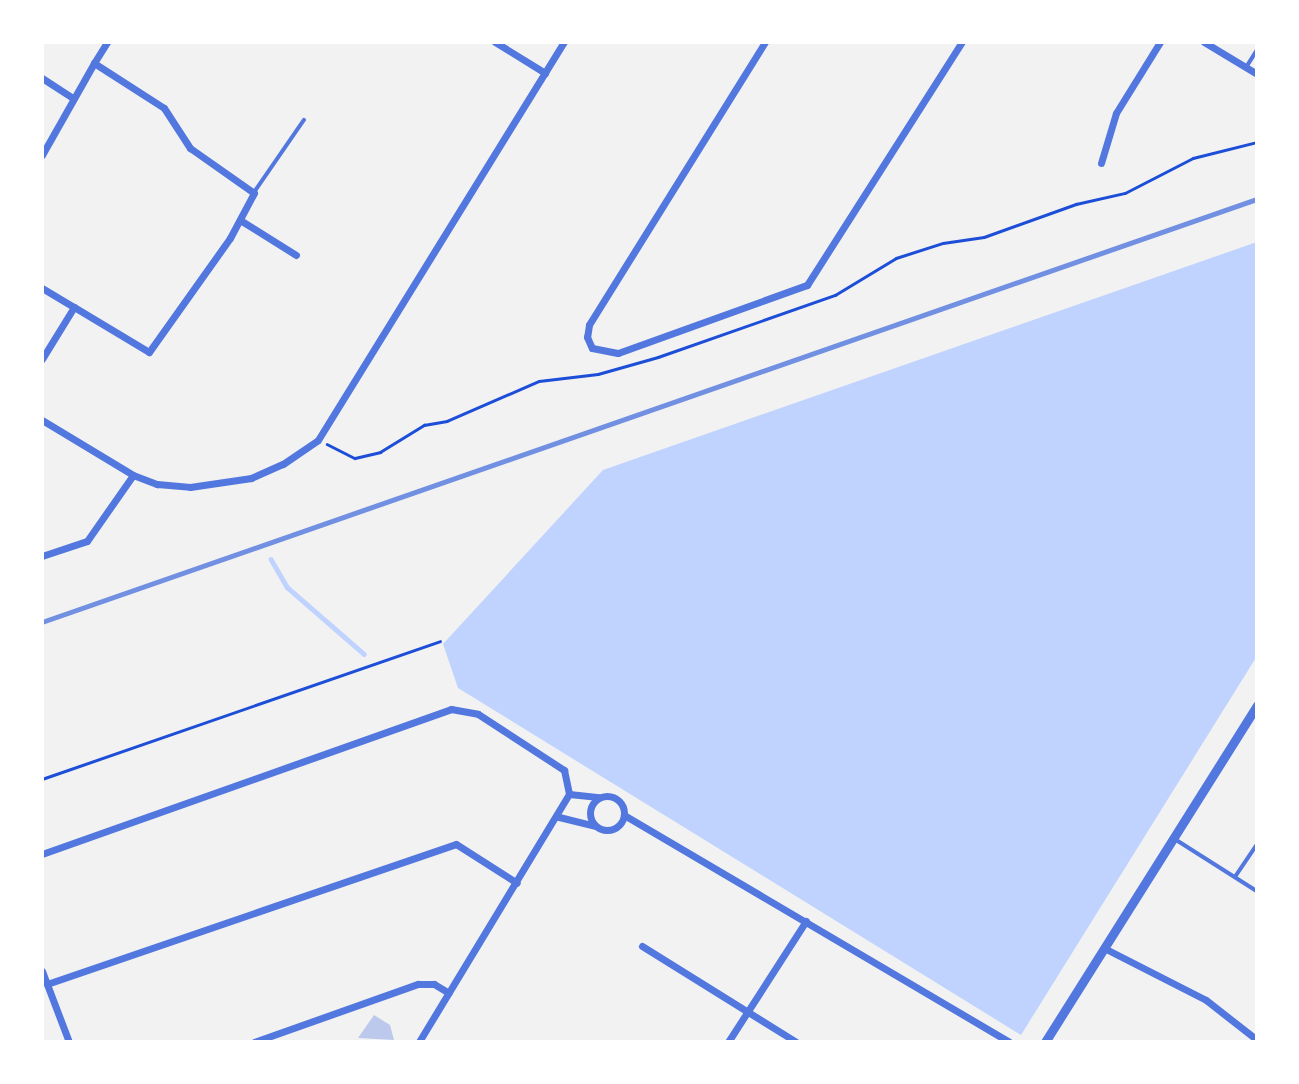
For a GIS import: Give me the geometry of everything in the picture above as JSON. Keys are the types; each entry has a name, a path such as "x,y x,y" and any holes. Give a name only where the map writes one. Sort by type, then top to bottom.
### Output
{"street":[{"path":"42,155 107,42"},
{"path":"495,42 544,73"},
{"path":"42,420 133,475 157,484 220,485 283,464 317,440 564,42"},
{"path":"765,42 589,325 587,337 593,348 618,353 807,285 962,42"},
{"path":"1101,163 1116,113 1160,42"},
{"path":"1204,42 1257,74"},
{"path":"42,288 149,352 240,220 254,193 190,148 164,108 94,63"},
{"path":"42,78 73,98"},
{"path":"240,220 296,255"},
{"path":"42,359 74,307"},
{"path":"42,556 87,541 133,475"},
{"path":"1045,1042 1257,705"},
{"path":"42,854 451,709 478,714 564,770 569,794 559,817 419,1042"},
{"path":"569,794 616,798 624,815 1009,1042"},
{"path":"595,826 590,811 599,797"},
{"path":"559,817 611,830 624,815"},
{"path":"47,984 457,844 517,883"},
{"path":"728,1042 806,921"},
{"path":"642,946 796,1042"},
{"path":"1104,948 1206,1000 1257,1040"},
{"path":"42,971 69,1042"},
{"path":"254,1042 418,984 434,984 450,993"}],"lane":[{"path":"1246,68 1257,50"},
{"path":"254,193 304,120"},
{"path":"1173,838 1257,891"},
{"path":"1236,877 1257,844"}],"path":[{"path":"42,779 440,641"}],"water":[{"path":"1257,242 1257,656 1021,1035 458,688 443,644 603,470"}],"building":[{"path":"374,1015 390,1025 394,1040 358,1038"}],"waterway":[{"path":"271,559 287,587 364,654"}],"railway":[{"path":"42,622 1257,199"}]}
